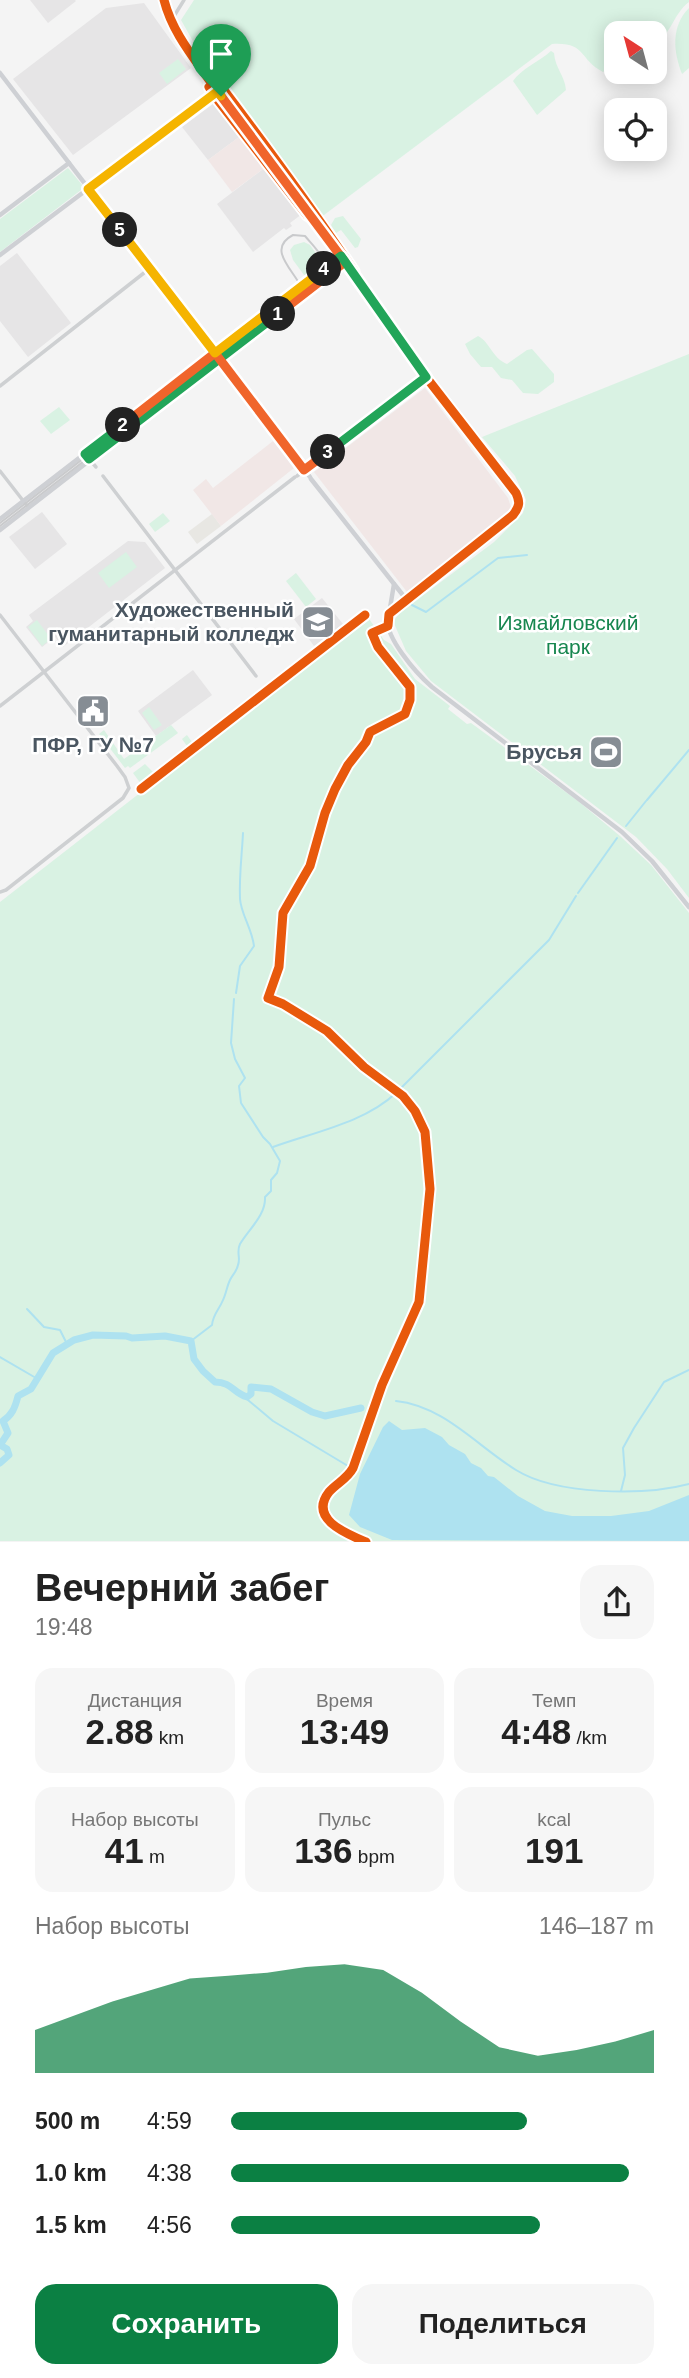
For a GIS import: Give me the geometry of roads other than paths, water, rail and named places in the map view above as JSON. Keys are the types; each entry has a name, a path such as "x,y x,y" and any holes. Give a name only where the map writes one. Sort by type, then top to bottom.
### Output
{"main road":[{"path":"164,0 171,21 185,46 341,256 426,377 516,493 519,507 513,515 389,614"},
{"path":"0,73 406,599"},
{"path":"0,255 218,91"},
{"path":"0,215 69,163"},
{"path":"0,519 341,256"},
{"path":"0,530 345,262"},
{"path":"394,584 386,621 401,651 419,675 622,832 652,861 689,907"}],"street":[{"path":"171,21 184,0"},
{"path":"0,386 149,269"},
{"path":"0,706 426,377"},
{"path":"85,454 96,467"},
{"path":"0,471 29,507"},
{"path":"103,476 256,677"},
{"path":"0,615 125,776 129,788 124,799 0,892"}],"water":[{"path":"389,1421 402,1430 425,1428 442,1437 488,1476 494,1477 518,1496 545,1511 572,1516 611,1516 649,1511 689,1495 689,1541 392,1540 360,1527 349,1515 360,1474 383,1427"}],"waterway":[{"path":"412,605 426,612 498,558 527,555"},
{"path":"647,800 689,750"},
{"path":"626,826 646,801"},
{"path":"236,993 240,966 254,946 240,899 243,833"},
{"path":"578,893 617,838"},
{"path":"400,1089 549,940 576,896"},
{"path":"191,1341 212,1325 237,1267 240,1244 263,1210 265,1197 271,1191 271,1180 277,1173 280,1161 241,1103 239,1086 245,1078 235,1059 231,1043 234,999"},
{"path":"273,1147 354,1119 396,1093"},
{"path":"27,1309 44,1327 60,1330 67,1344"},
{"path":"0,1463 9,1455 7,1449 0,1445 8,1433 3,1421 13,1411 18,1396 31,1389 53,1353 74,1340 93,1335 132,1338 165,1336 191,1341 194,1359 203,1371 215,1382 225,1384 247,1397 251,1394 251,1387 271,1389 312,1412 325,1416 361,1408"},
{"path":"0,1357 36,1378"},
{"path":"621,1491 625,1475 623,1448 634,1428 664,1382 689,1370"},
{"path":"242,1395 273,1421 348,1466"},
{"path":"396,1401 430,1411 459,1428 516,1470 554,1484 601,1491 649,1490 689,1484"}],"tram line":[{"path":"0,523 296,294 299,283 283,258 282,246 293,235 305,236 323,260 322,277 0,526"}],"place":[{"name":"Художественный гуманитарный колледж","path":"318,622"},
{"name":"ПФР, ГУ №7","path":"93,711"},
{"name":"Брусья","path":"606,752"}],"park label":[{"name":"Измайловский парк","path":"568,635"}]}
